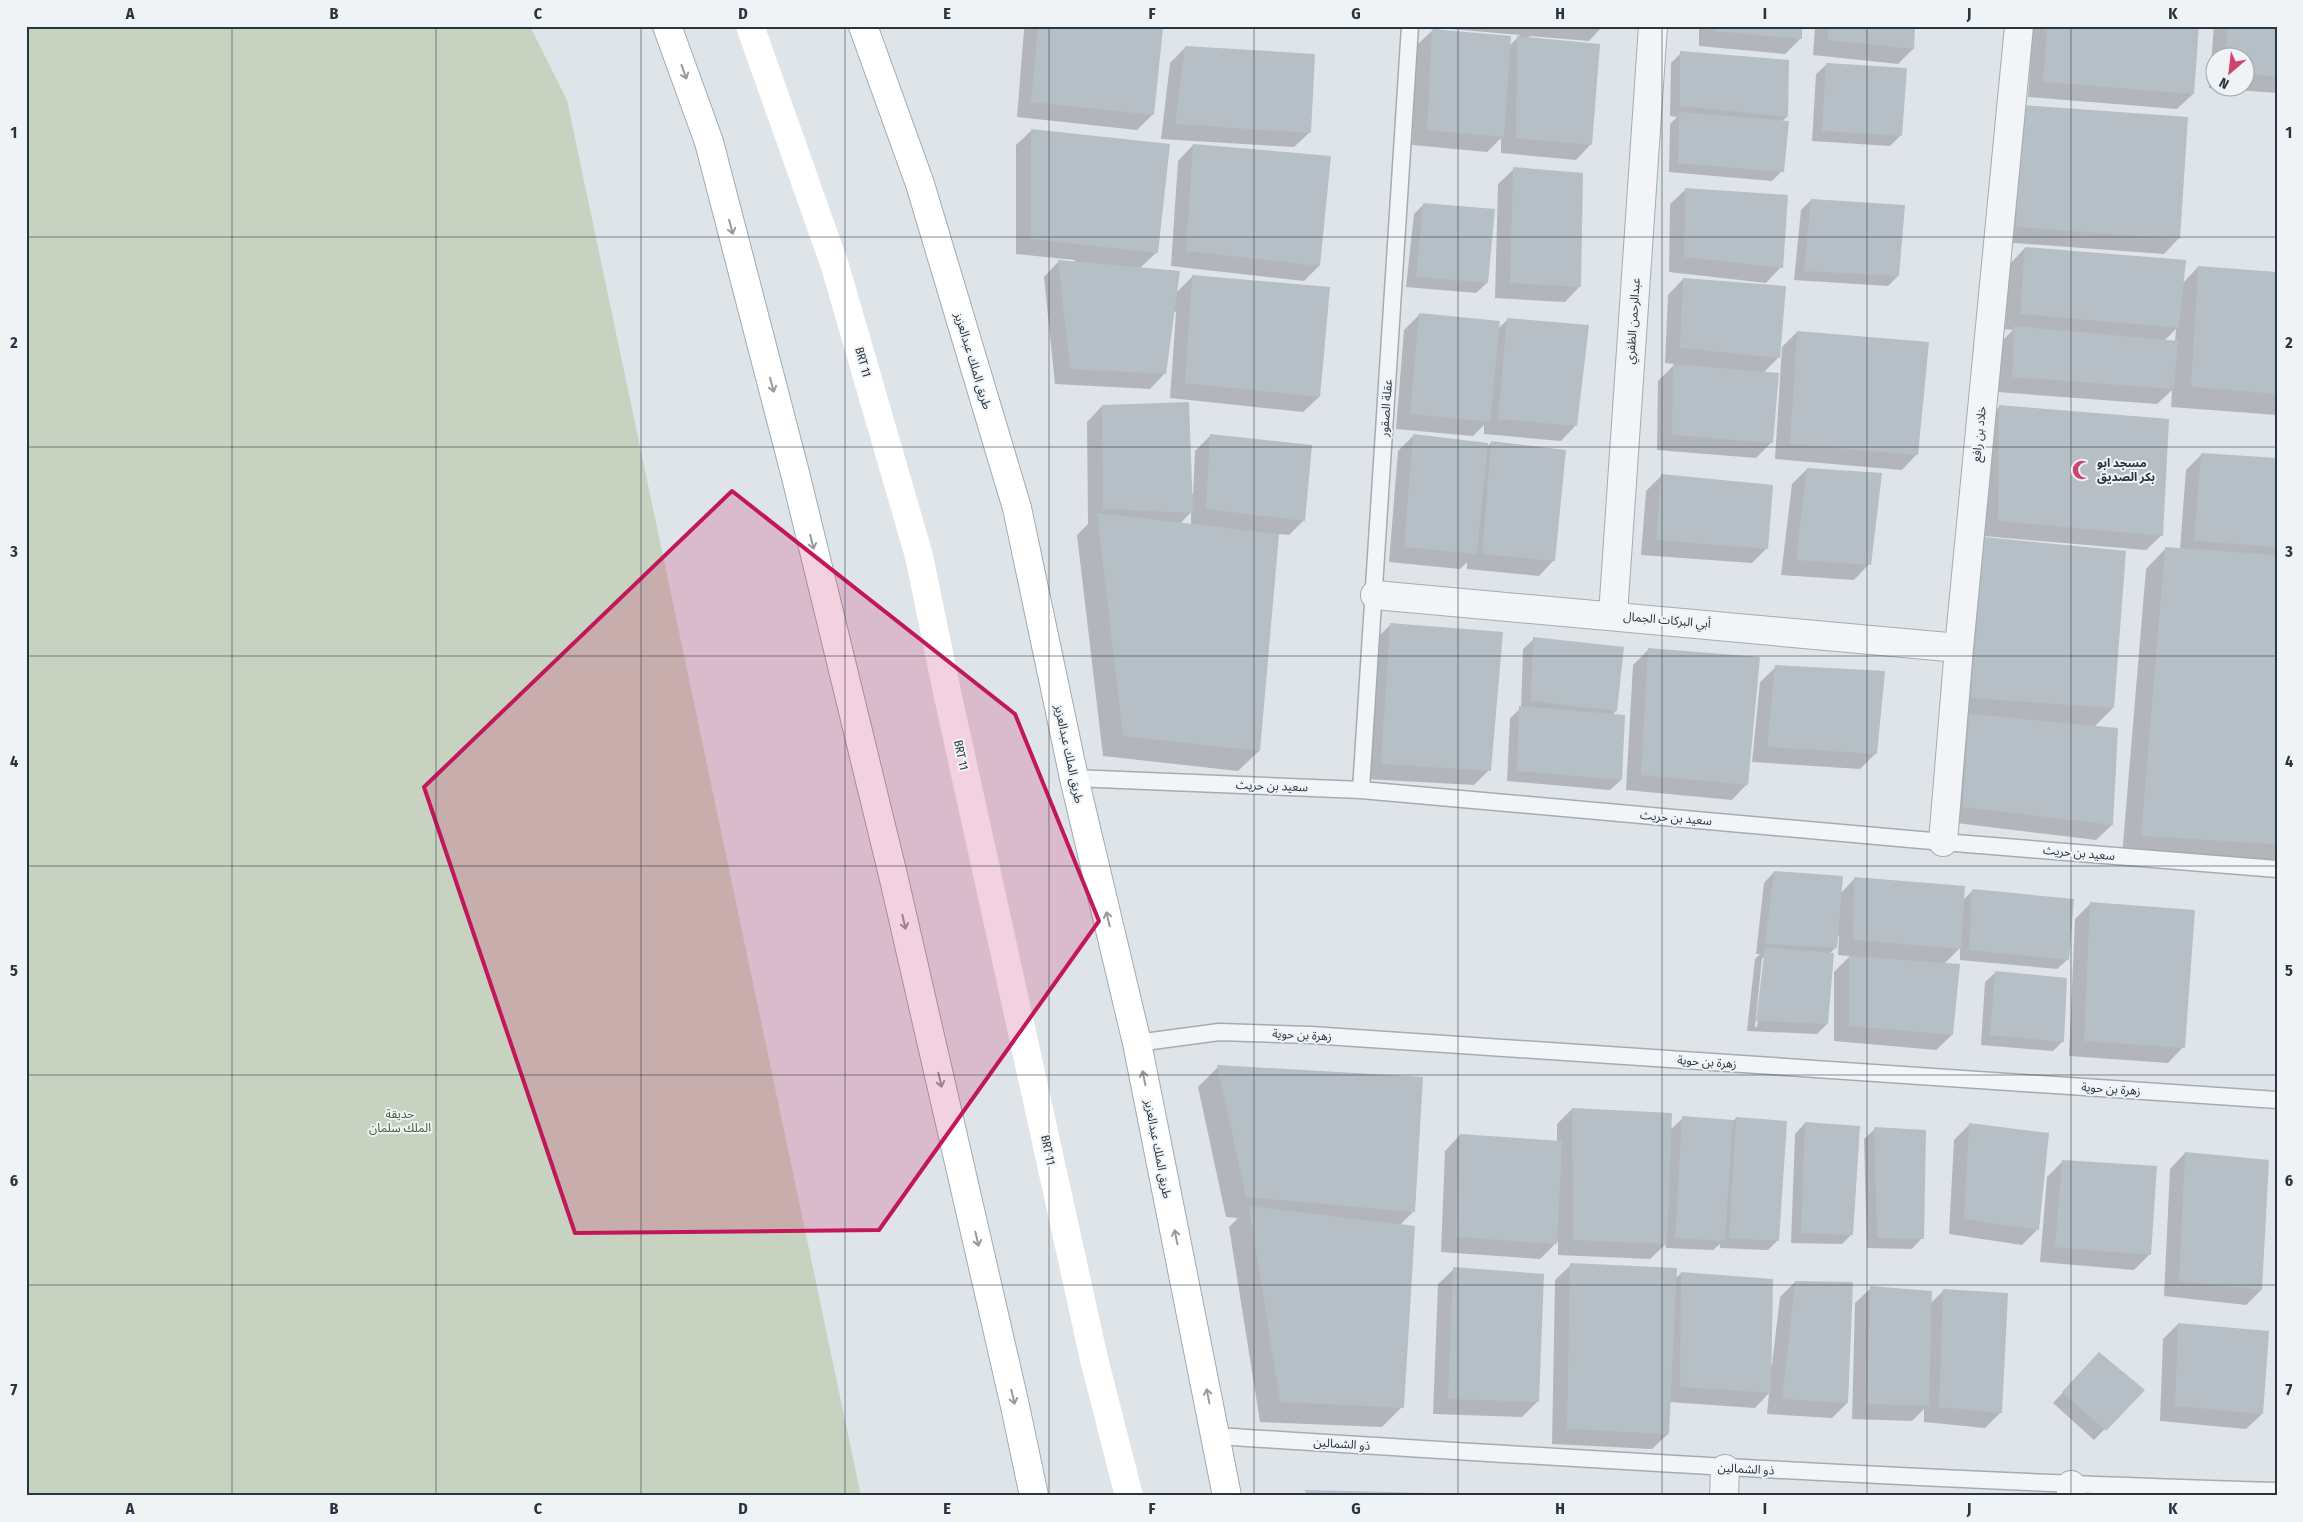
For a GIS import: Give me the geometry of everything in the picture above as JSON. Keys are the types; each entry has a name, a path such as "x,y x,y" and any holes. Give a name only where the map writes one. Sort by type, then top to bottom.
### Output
{"main road":[{"path":"667,26 709,142 796,477 895,884 1013,1396 1034,1496"},
{"name":"BRT 11","path":"750,26 835,266 919,556 947,692 1094,1359 1129,1496"},
{"name":"طريق الملك عبدالعزيز","path":"863,26 920,184 1017,508 1074,778 1137,1043 1227,1496"}],"street":[{"name":"عبدالرحمن الظفري","path":"1614,615 1654,26"},
{"name":"خلاد بن رافع","path":"1943,842 1958,648 2019,26"},
{"name":"أبي البركات الجمال","path":"1375,595 1614,615 1958,648"},
{"path":"1724,1496 1725,1468"}],"lane":[{"name":"عقلة الصقور","path":"1361,790 1410,26"},
{"name":"سعيد بن حريث","path":"1074,778 1361,790 1943,842 2277,869"},
{"name":"زهرة بن حوية","path":"1137,1043 1218,1032 1311,1035 2277,1100"},
{"name":"ذو الشمالين","path":"1216,1436 2071,1490 2277,1491"}],"highlighted area":[{"path":"732,491 1015,714 1099,921 879,1230 575,1233 424,787"}],"green space":[{"name":"حديقة الملك سلمان","path":"26,26 530,26 567,100 861,1496 26,1496"}],"building":[{"path":"1038,26 1163,28 1154,115 1031,102"},
{"path":"1714,26 1802,26 1802,39 1714,31"},
{"path":"1829,26 1915,26 1914,49 1828,40"},
{"path":"2047,26 2199,26 2194,94 2043,82"},
{"path":"2228,26 2277,26 2277,77 2256,75 2256,48 2226,48"},
{"path":"1432,29 1511,36 1504,137 1427,130"},
{"path":"1517,36 1600,44 1592,145 1516,138"},
{"path":"1185,46 1315,54 1311,133 1175,124"},
{"path":"1680,51 1789,60 1788,117 1680,106"},
{"path":"1826,63 1907,68 1902,136 1822,131"},
{"path":"2021,105 2188,117 2180,239 2016,227"},
{"path":"1679,112 1789,121 1784,172 1678,163"},
{"path":"1031,129 1170,144 1158,253 1031,239"},
{"path":"1193,144 1331,156 1320,266 1186,251"},
{"path":"1513,167 1583,173 1581,287 1510,283"},
{"path":"1685,188 1788,195 1783,268 1684,257"},
{"path":"1811,199 1905,205 1899,276 1804,271"},
{"path":"1423,203 1495,209 1488,283 1416,277"},
{"path":"2025,247 2186,260 2179,328 2020,314"},
{"path":"1058,260 1180,271 1166,374 1070,369"},
{"path":"2198,266 2277,272 2277,394 2191,387"},
{"path":"1192,275 1330,287 1320,397 1185,383"},
{"path":"1683,278 1786,286 1780,358 1680,348"},
{"path":"1419,313 1500,321 1490,422 1410,414"},
{"path":"1507,318 1589,325 1577,426 1498,419"},
{"path":"2014,326 2178,341 2174,389 2012,377"},
{"path":"1797,331 1929,342 1918,455 1790,444"},
{"path":"1673,364 1779,373 1773,443 1672,435"},
{"path":"1189,402 1193,513 1103,509 1102,405"},
{"name":"مسجد ابو بكر الصديق","path":"1999,405 2169,419 2163,536 1998,521"},
{"path":"1210,434 1312,445 1305,521 1206,509"},
{"path":"1413,434 1488,443 1477,554 1404,547"},
{"path":"1491,441 1566,450 1555,561 1482,554"},
{"path":"2201,453 2277,458 2277,547 2194,541"},
{"path":"1807,468 1882,473 1871,565 1796,560"},
{"path":"1661,474 1773,485 1768,549 1656,540"},
{"path":"1097,513 1279,534 1260,751 1123,736"},
{"path":"1984,537 2126,551 2114,708 1971,698"},
{"path":"2165,547 2277,555 2277,844 2141,836"},
{"path":"1390,623 1503,632 1491,771 1381,764"},
{"path":"1533,637 1624,647 1617,711 1531,701"},
{"path":"1648,648 1760,657 1748,785 1641,775"},
{"path":"1775,665 1885,671 1877,754 1767,747"},
{"path":"1519,706 1625,715 1622,780 1517,771"},
{"path":"1969,714 2118,728 2113,825 1963,807"},
{"path":"1774,871 1843,876 1837,948 1765,944"},
{"path":"1854,877 1965,886 1961,949 1853,940"},
{"path":"1972,889 2074,899 2069,960 1969,950"},
{"path":"2090,902 2195,910 2185,1048 2084,1041"},
{"path":"1765,947 1834,953 1828,1024 1756,1021"},
{"path":"1849,956 1960,964 1953,1035 1849,1026"},
{"path":"1995,971 2067,978 2064,1042 1990,1035"},
{"path":"1217,1065 1423,1077 1415,1212 1246,1197"},
{"path":"1572,1108 1672,1113 1667,1244 1573,1240"},
{"path":"1682,1116 1733,1120 1725,1241 1675,1238"},
{"path":"1736,1117 1787,1121 1779,1241 1729,1238"},
{"path":"1805,1122 1860,1126 1853,1235 1801,1233"},
{"path":"1969,1123 2049,1133 2039,1230 1964,1219"},
{"path":"1874,1127 1926,1130 1924,1239 1877,1238"},
{"path":"1460,1134 1562,1141 1557,1244 1456,1237"},
{"path":"2185,1152 2269,1160 2262,1290 2179,1281"},
{"path":"2062,1160 2157,1166 2151,1255 2055,1247"},
{"path":"1249,1206 1415,1226 1404,1408 1280,1402"},
{"path":"1570,1263 1677,1268 1669,1434 1567,1429"},
{"path":"1453,1267 1544,1274 1539,1402 1448,1399"},
{"path":"1681,1272 1773,1279 1771,1393 1680,1387"},
{"path":"1795,1281 1853,1282 1848,1403 1782,1399"},
{"path":"1870,1286 1932,1291 1929,1406 1867,1404"},
{"path":"1943,1289 2008,1293 2002,1413 1939,1407"},
{"path":"2178,1323 2269,1331 2263,1414 2175,1406"},
{"path":"2099,1352 2145,1390 2106,1431 2062,1392"},
{"path":"1305,1490 1475,1494 1475,1496 1306,1496"}],"place":[{"name":"مسجد ابو بكر الصديق","path":"2082,470"}]}
